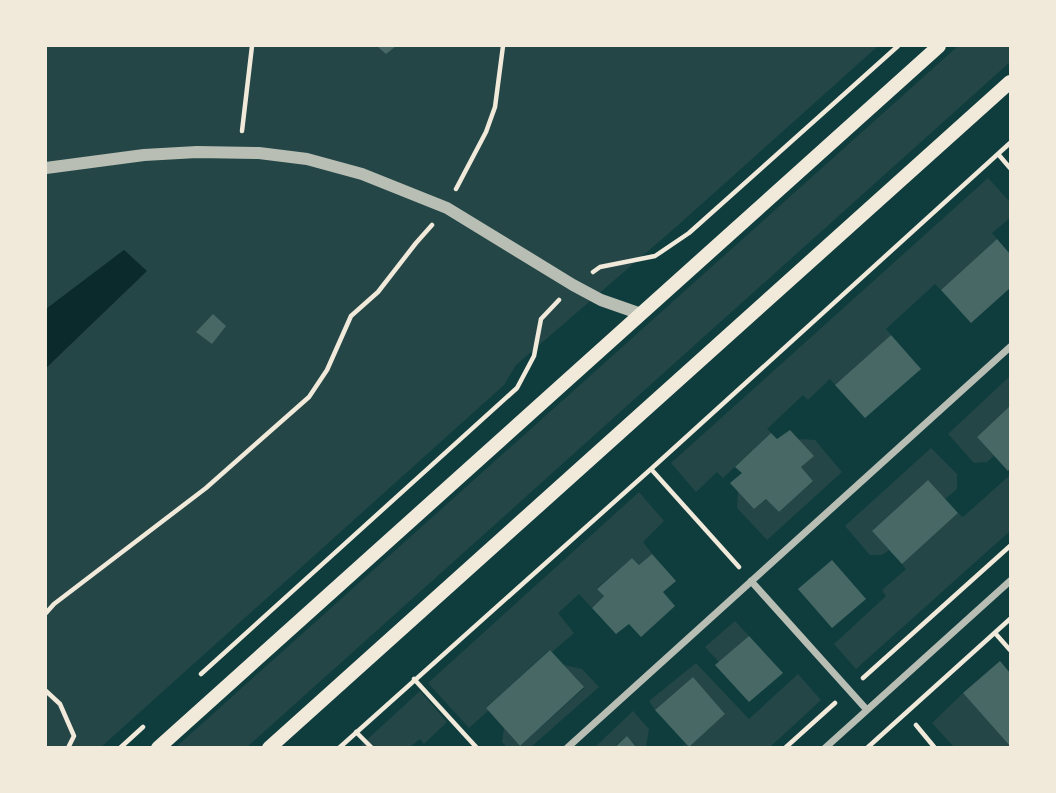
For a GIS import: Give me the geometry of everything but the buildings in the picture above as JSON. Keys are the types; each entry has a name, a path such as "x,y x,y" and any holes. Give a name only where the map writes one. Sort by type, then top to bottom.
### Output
{"main road":[{"path":"158,747 939,46"},
{"path":"269,747 280,742 1010,82"}],"street":[{"path":"46,168 144,155 197,152 259,153 307,159 362,174 447,208 573,285 601,300 640,314"},
{"path":"567,747 1010,348"},
{"path":"751,581 867,710"},
{"path":"825,747 1010,581"}],"path":[{"path":"240,153 251,46"},
{"path":"46,614 85,579 206,488 309,397 327,370 351,316 378,292 447,208 486,132 495,107 503,46"},
{"path":"191,683 517,388 534,356 541,319 573,285 600,267 655,256 688,233 898,46"},
{"path":"339,747 651,469 1010,143"},
{"path":"998,154 1010,168"},
{"path":"651,469 751,581"},
{"path":"785,747 1010,546"},
{"path":"867,747 1010,619"},
{"path":"995,633 1010,650"},
{"path":"414,679 477,747"},
{"path":"46,691 60,704 74,736 68,747"},
{"path":"120,747 151,720"},
{"path":"916,725 934,747"},
{"path":"356,732 372,747"}],"shaded area":[{"path":"46,46 878,46 676,227 516,365 504,385 100,748 46,747 46,368 146,271 124,250 46,309"},
{"path":"958,46 1010,46 1010,62 247,747 176,747"},
{"path":"988,178 1010,202 1010,218 992,233 997,239 941,290 935,284 886,329 891,335 835,385 830,379 808,400 803,395 767,429 771,433 723,478 717,472 696,492 671,463"},
{"path":"124,250 147,271 46,368 46,309"},
{"path":"1010,376 1010,406 977,437 994,456 987,462 974,463 948,434"},
{"path":"797,439 815,440 842,472 767,540 737,508 738,491 754,509 766,499 779,512 813,481 801,467 813,456"},
{"path":"931,448 957,474 957,489 945,499 928,480 872,531 889,550 882,555 870,555 845,526"},
{"path":"1010,475 1010,531 856,669 834,644 886,596 882,590 906,569 902,564 958,513 963,517"},
{"path":"639,492 664,521 643,542 652,554 639,565 632,558 597,588 604,596 592,608 579,594 558,613 574,633 552,652 549,650 486,708 488,711 469,728 428,683"},
{"path":"735,621 749,636 719,662 705,647"},
{"path":"696,663 749,719 798,674 821,700 769,748 681,747 685,744 689,747 725,714 693,677 655,710 649,701"},
{"path":"564,665 582,669 599,687 531,747 507,747 502,742 504,728 520,746 584,688"},
{"path":"420,691 447,722 424,744 420,739 410,747 358,748"},
{"path":"963,693 1010,747 954,747 932,723"},
{"path":"633,711 649,729 646,747 637,747 627,736 614,747 594,748"}]}
